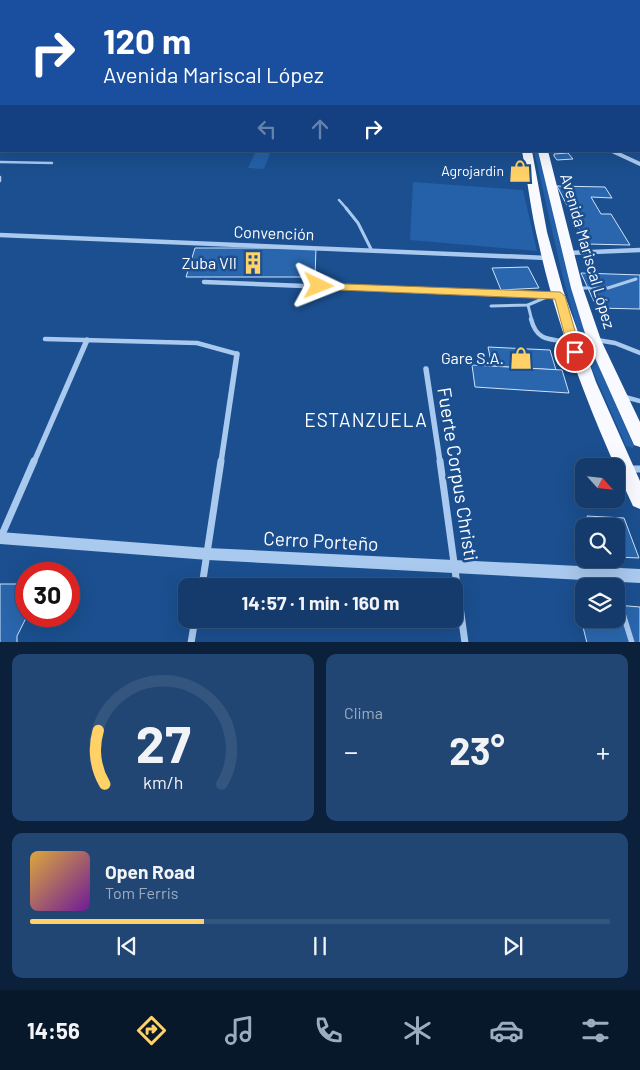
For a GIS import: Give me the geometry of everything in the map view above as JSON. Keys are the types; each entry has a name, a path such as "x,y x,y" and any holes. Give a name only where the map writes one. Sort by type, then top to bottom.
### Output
{"highway":[{"path":"527,152 554,296 595,402 620,458"},
{"name":"Avenida Mariscal López","path":"543,152 577,288 594,340 640,440"},
{"path":"625,469 640,500"}],"street":[{"path":"614,152 640,164"},
{"name":"Convención","path":"0,236 371,249 548,258"},
{"path":"568,253 640,250"},
{"path":"204,282 554,296"},
{"path":"0,538 87,340"},
{"path":"204,578 237,354"},
{"name":"Fuerte Corpus Christi","path":"426,369 456,566 465,642"},
{"path":"625,469 640,469"},
{"name":"Cerro Porteño","path":"0,538 208,554 456,566 590,578"},
{"name":"Cerro Porteño","path":"625,578 640,576"},
{"path":"191,642 194,628"}],"lane":[{"path":"0,162 52,163"},
{"path":"339,200 358,223 371,249"},
{"path":"577,288 608,288 636,279"},
{"path":"491,306 528,305 554,296"},
{"path":"528,305 534,330 540,337 572,342"},
{"path":"45,339 197,343 229,350 237,354"},
{"path":"594,340 615,343 640,353"},
{"path":"618,395 640,401"},
{"path":"625,620 632,642"}],"shaded area":[{"path":"256,152 271,152 264,169 248,168"},
{"path":"534,152 539,152 590,346 634,446 633,448 626,446 582,346 562,274"},
{"path":"413,182 523,190 537,251 410,240"}],"building":[{"path":"568,153 573,159 557,160 554,156 554,154"},
{"path":"557,186 605,187 612,198 591,197 601,214 611,214 630,245 587,244"},
{"name":"Zuba VII","path":"195,248 316,248 315,277 186,277"},
{"path":"528,267 539,288 501,290 492,268"},
{"path":"581,273 640,275 640,309 597,308"},
{"name":"Gare S.A.","path":"488,347 550,350 556,370 492,366"},
{"path":"472,365 562,370 569,393 475,387"},
{"path":"587,516 624,518 588,518"},
{"path":"625,521 639,558 625,557"},
{"path":"0,584 15,584 15,627 22,627 17,636 17,642 0,642"},
{"path":"625,606 640,607 640,642 587,642 583,628 625,628"}],"place":[{"name":"Agrojardin","path":"520,171"},
{"name":"Zuba VII","path":"253,263"},
{"name":"Gare S.A.","path":"521,358"}],"district":[{"name":"ESTANZUELA","path":"366,420"}],"route":[{"path":"319,286 560,296 575,352"}]}
